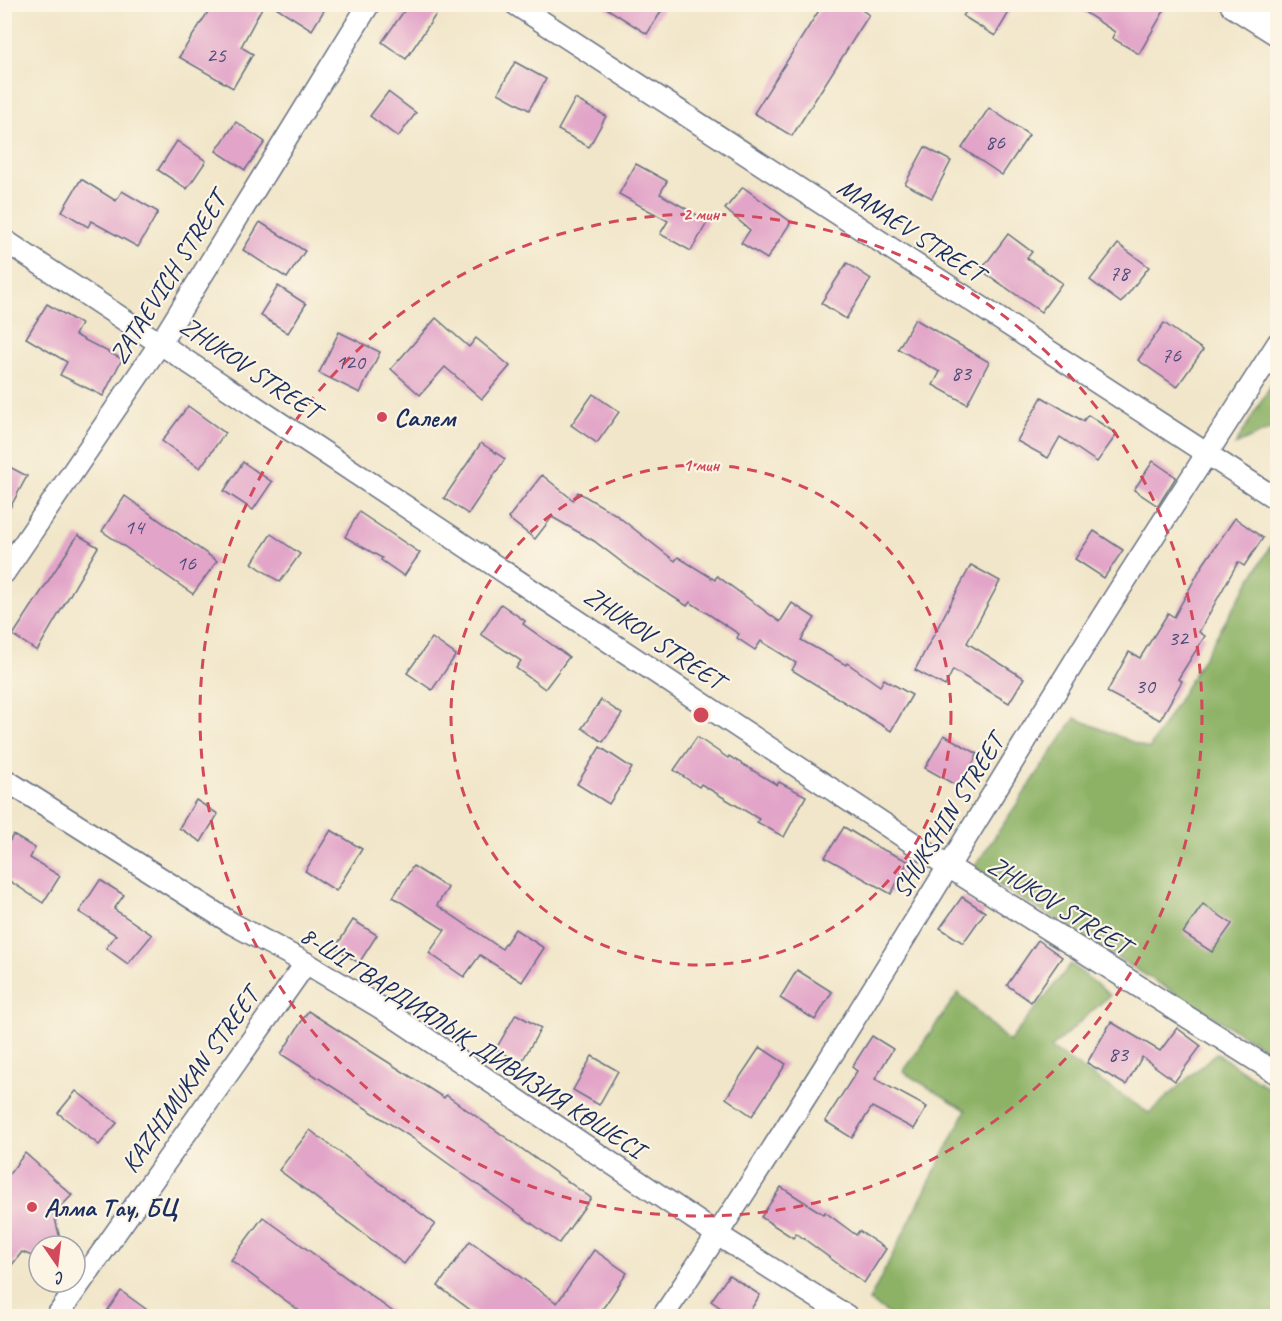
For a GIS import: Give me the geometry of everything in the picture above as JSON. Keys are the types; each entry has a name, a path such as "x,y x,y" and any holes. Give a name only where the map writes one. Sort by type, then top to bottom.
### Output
{"street":[{"name":"ZATAEVICH STREET","path":"4,573 161,342 369,4"},
{"name":"MANAEV STREET","path":"515,4 1278,500"},
{"path":"1234,4 1278,32"},
{"name":"ZHUKOV STREET","path":"4,240 161,342 949,867 1278,1074"},
{"name":"SHUKSHIN STREET","path":"663,1317 718,1235 949,867 1095,628 1278,342"},
{"name":"8-ШІ ГВАРДИЯЛЫҚ ДИВИЗИЯ КӨШЕСІ","path":"4,779 233,924 306,963 381,1008 718,1235 847,1317"},
{"name":"KAZHIMUKAN STREET","path":"57,1317 306,963"}],"green space":[{"path":"1277,375 1277,426 1235,445"},
{"path":"1274,540 1277,543 1277,1056 973,869 1075,718 1149,749"},
{"path":"1071,964 1110,995 1051,1048 1149,1113 1216,1053 1277,1094 1277,1316 892,1316 869,1301 966,1110 903,1072 958,993 1009,1042"}],"building":[{"path":"213,4 264,4 241,47 253,54 233,88 179,57"},
{"path":"271,4 328,4 312,30"},
{"path":"409,4 443,4 406,59 382,42"},
{"path":"600,4 666,4 647,34"},
{"path":"823,4 853,4 869,15 792,136 754,113"},
{"path":"971,4 1014,4 995,36 963,16"},
{"path":"1072,4 1168,4 1139,54 1112,38 1115,32"},
{"path":"515,62 546,79 529,110 498,93"},
{"path":"388,92 416,113 398,137 370,116"},
{"path":"575,99 606,116 589,147 558,130"},
{"path":"989,108 1029,135 1002,175 962,148"},
{"path":"236,122 265,142 245,170 216,151"},
{"path":"177,141 206,161 187,189 158,170"},
{"path":"925,147 951,161 932,198 905,184"},
{"path":"636,164 667,181 660,194 708,221 691,251 660,234 668,221 619,194"},
{"path":"81,179 116,201 122,191 158,212 138,247 91,221 88,227 62,211"},
{"path":"743,187 791,222 767,259 741,243 750,230 725,209"},
{"path":"260,222 305,251 287,278 243,250"},
{"path":"1008,234 1032,252 1027,258 1062,283 1041,312 981,270"},
{"path":"1118,244 1149,267 1121,303 1090,280"},
{"path":"847,263 871,279 846,319 821,303"},
{"path":"278,286 306,304 288,333 260,315"},
{"path":"47,304 81,324 75,335 122,359 103,396 60,375 67,362 26,338"},
{"path":"436,318 469,347 476,338 510,366 482,399 445,367 420,395 391,369"},
{"path":"915,319 989,362 967,404 933,385 940,372 898,349"},
{"path":"1164,323 1203,350 1177,387 1138,360"},
{"path":"339,332 380,352 360,393 319,373"},
{"path":"593,394 619,412 597,443 571,425"},
{"path":"1042,397 1083,421 1088,415 1117,434 1097,462 1060,437 1048,458 1017,441"},
{"path":"188,406 225,433 200,468 162,441"},
{"path":"481,443 505,459 468,514 444,498"},
{"path":"1153,461 1176,477 1158,506 1134,490"},
{"path":"243,462 272,482 253,510 224,491"},
{"path":"4,464 27,476 4,519"},
{"path":"542,475 573,500 578,492 615,514 675,561 678,557 715,580 717,576 780,622 792,603 815,618 801,640 846,665 847,663 880,686 884,679 912,695 891,731 792,670 796,663 761,641 755,650 737,638 739,634 690,602 687,606 636,573 594,541 552,517 535,539 508,518"},
{"path":"125,496 217,561 193,594 102,531"},
{"path":"359,512 420,553 404,576 381,560 382,558 345,537"},
{"path":"1235,518 1263,538 1244,566 1238,562 1199,632 1205,636 1178,679 1182,681 1160,720 1107,692 1129,652 1140,658 1168,613 1174,617 1202,566"},
{"path":"1094,531 1123,550 1104,578 1075,559"},
{"path":"271,534 300,554 280,582 252,563"},
{"path":"78,535 98,547 37,651 13,635"},
{"path":"971,565 1000,581 967,643 1024,678 1009,703 953,670 945,686 915,670"},
{"path":"501,604 525,621 523,624 569,657 545,689 516,668 521,661 481,634"},
{"path":"432,638 456,655 432,690 407,673"},
{"path":"601,700 622,714 603,742 582,728"},
{"path":"944,735 978,754 959,787 925,768"},
{"path":"697,737 728,758 729,756 777,785 779,782 806,796 784,837 757,822 759,819 701,784 699,787 674,770"},
{"path":"600,747 632,768 609,804 577,784"},
{"path":"196,800 218,814 201,842 179,828"},
{"path":"844,827 875,846 908,861 891,894 825,857"},
{"path":"331,830 362,849 336,891 305,871"},
{"path":"13,835 35,848 30,858 60,876 43,903 4,877 4,850"},
{"path":"413,866 448,888 437,905 502,949 515,929 544,948 522,982 480,955 464,977 429,953 445,930 393,897"},
{"path":"100,880 124,895 114,909 152,935 128,964 106,948 116,935 79,912"},
{"path":"962,897 985,912 963,943 940,928"},
{"path":"1203,904 1232,924 1212,952 1183,933"},
{"path":"353,920 377,935 359,963 335,948"},
{"path":"1038,940 1062,957 1031,1002 1007,985"},
{"path":"797,970 832,992 815,1020 780,998"},
{"path":"308,1011 444,1098 446,1095 591,1198 559,1243 414,1139 281,1054"},
{"path":"516,1014 541,1028 521,1063 496,1049"},
{"path":"1111,1022 1160,1051 1177,1028 1201,1046 1175,1081 1142,1057 1126,1085 1087,1063"},
{"path":"872,1036 893,1049 875,1079 927,1107 914,1129 872,1107 852,1138 825,1121 857,1071 852,1067"},
{"path":"760,1047 786,1064 752,1116 726,1098"},
{"path":"592,1056 618,1071 599,1105 573,1090"},
{"path":"76,1091 117,1123 99,1145 58,1113"},
{"path":"310,1130 435,1224 404,1264 279,1170"},
{"name":"Алма Тау, БЦ","path":"25,1153 72,1195 54,1214 59,1234 27,1234 27,1254 22,1252 4,1275 4,1181"},
{"path":"781,1187 823,1214 825,1212 856,1235 859,1231 886,1249 864,1283 796,1233 793,1238 761,1217"},
{"path":"263,1217 400,1317 308,1317 231,1260"},
{"path":"470,1241 557,1303 594,1250 627,1273 597,1317 480,1317 438,1286"},
{"path":"729,1275 760,1295 746,1317 734,1317 711,1301"},
{"path":"121,1291 157,1317 115,1317 107,1311"}],"place":[{"name":"Салем","path":"382,417"},
{"name":"Алма Тау, БЦ","path":"32,1207"}]}
